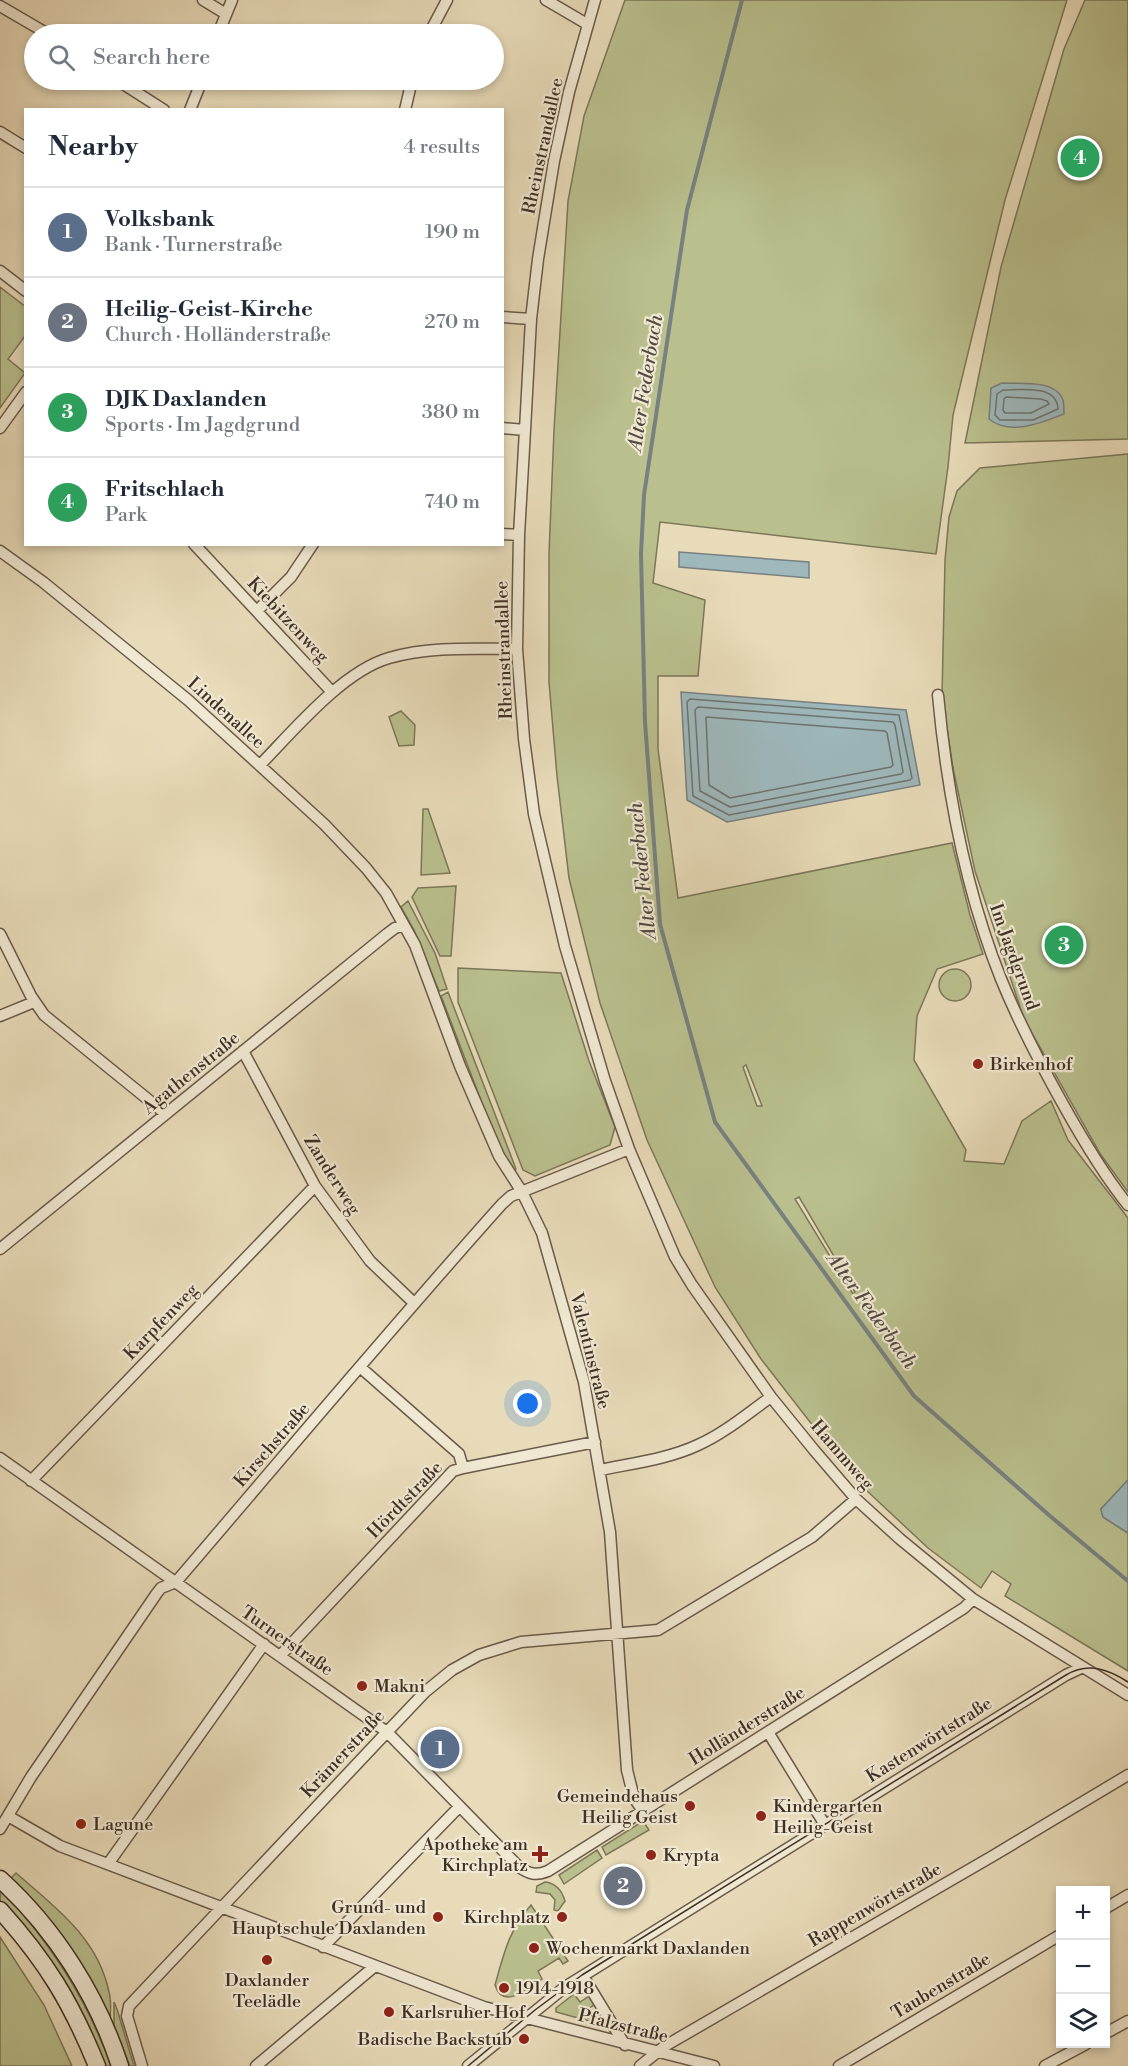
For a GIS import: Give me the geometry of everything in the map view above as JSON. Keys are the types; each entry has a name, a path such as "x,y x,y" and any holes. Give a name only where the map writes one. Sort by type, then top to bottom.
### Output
{"main road":[{"path":"0,1879 46,1929 70,1962 100,2016 120,2066"},
{"path":"0,1910 28,1941 60,1987 81,2027 97,2066"}],"street":[{"path":"203,0 226,14"},
{"path":"222,24 232,0"},
{"path":"434,24 447,0"},
{"path":"546,0 587,24"},
{"name":"Rheinstrandallee","path":"595,0 569,92 547,198 531,319 519,535 517,649 532,804 547,876 605,1081 629,1149"},
{"path":"0,6 31,24"},
{"path":"133,90 161,108"},
{"path":"191,108 198,90"},
{"path":"405,108 410,90"},
{"path":"0,132 24,147"},
{"path":"0,271 24,289"},
{"path":"504,317 531,319"},
{"path":"0,428 24,395"},
{"path":"504,428 525,430"},
{"path":"504,534 519,535"},
{"name":"Kiebitzenweg","path":"196,546 332,692"},
{"path":"258,610 291,577 312,546"},
{"name":"Lindenallee","path":"0,550 43,582 188,700 324,824 366,868 386,893 404,925"},
{"path":"260,765 332,692 366,669 386,659 413,652 517,649"},
{"name":"Im Jagdgrund","path":"938,695 943,748 957,830 969,881 1000,976 1041,1065 1094,1158 1128,1205"},
{"name":"Agathenstraße","path":"0,1249 395,928 404,925"},
{"name":"Valentinstraße","path":"404,925 426,970 460,1066 499,1156 522,1192 542,1233 584,1382 610,1532 628,1779 633,1798 643,1811"},
{"path":"0,934 34,1002 44,1015 166,1114"},
{"path":"0,1016 34,1002"},
{"name":"Zanderweg","path":"243,1052 315,1186 370,1261 413,1302"},
{"name":"Kirschstraße","path":"0,1829 31,1777 161,1588 176,1582 413,1302 502,1204 511,1196 629,1149"},
{"name":"Hammweg","path":"629,1149 675,1257 692,1284 771,1397 856,1499 900,1539 973,1599 1128,1695"},
{"name":"Karpfenweg","path":"31,1481 315,1186"},
{"path":"360,1367 459,1454 463,1468"},
{"path":"600,1470 671,1455 692,1448 711,1438 771,1397"},
{"name":"Hördtstraße","path":"280,1656 453,1472 463,1468 595,1442"},
{"name":"Turnerstraße","path":"0,1458 387,1732 519,1867 534,1875"},
{"name":"Krämerstraße","path":"142,2066 127,2016 129,2006 438,1680 479,1655 507,1645 534,1640 616,1635 663,1628 812,1537 856,1499"},
{"name":"Holländerstraße","path":"534,1875 548,1871 964,1608 973,1599"},
{"path":"108,1864 264,1644"},
{"name":"Kastenwörtstraße","path":"468,2066 525,2019 583,1976 1066,1675 1083,1667"},
{"path":"768,1732 825,1825"},
{"name":"Rappenwörtstraße","path":"640,2066 656,2052 1128,1775"},
{"path":"323,1947 459,1807"},
{"name":"Pfalzstraße","path":"9,1816 46,1839 108,1864 484,2007 714,2066"},
{"path":"1110,1906 1128,1895"},
{"name":"Taubenstraße","path":"839,2066 1056,1937"},
{"path":"256,2066 375,1966"},
{"path":"583,1976 625,2044"},
{"path":"1110,2031 1128,2021"},
{"path":"1045,2066 1077,2048"}],"green space":[{"path":"625,0 1067,0 1005,200 953,415 936,554 660,522 653,583 705,600 698,676 658,676 658,749 678,898 952,843 970,915 983,954 937,969 917,1016 914,1060 966,1150 964,1161 1004,1164 1022,1121 1051,1101 1068,1140 1128,1218 1128,1480 1101,1509 1103,1517 1128,1533 1128,1671 1005,1596 1011,1584 992,1571 981,1588 928,1548 865,1489 761,1359 715,1287 647,1140 600,1003 569,878 549,682 549,554 568,201 584,116","holes":["746,1065 762,1106 757,1106 743,1067","799,1197 855,1292 853,1294 795,1199"]},
{"path":"1085,0 1128,0 1128,439 965,443 1001,267 1064,49"},
{"path":"0,287 24,305 24,337 8,359 24,374 0,408"},
{"path":"1128,454 1128,1192 1101,1155 1024,1019 975,871 953,768 942,696 945,560 949,517 957,491 980,468"},
{"path":"401,711 415,725 414,745 399,746 389,717"},
{"path":"423,809 428,809 450,873 421,875"},
{"path":"456,886 451,956 440,956 412,897 418,888"},
{"path":"408,901 435,953 447,989 439,991 414,930 401,907"},
{"path":"458,968 561,973 589,1061 615,1127 610,1145 535,1176 523,1170 458,1002"},
{"path":"955,969 967,973 971,985 967,997 955,1001 943,997 939,985 943,973"},
{"path":"448,992 516,1169 513,1172 497,1142 441,996"},
{"path":"643,1821 649,1830 606,1855 602,1847"},
{"path":"597,1850 602,1858 564,1884 559,1875"},
{"path":"16,1873 60,1911 95,1955 110,1996 110,2025 10,1879"},
{"path":"545,1882 555,1886 564,1897 565,1901 558,1911 554,1910 555,1900 550,1894 536,1892 537,1886"},
{"path":"1,1888 51,1950 65,1972 90,2017 111,2066 102,2066 0,1903"},
{"path":"531,1905 568,1961 563,1964 559,1958 538,1971 542,1979 523,1992 510,1997 504,1996 499,1993 495,1985 501,1963 512,1933"},
{"path":"0,1937 44,2005 72,2066 0,2066"},
{"path":"574,1994 580,2002 589,1996 594,2005 588,2009 591,2014 597,2010 600,2015 594,2018 597,2023 603,2020 607,2026 556,2012 556,2008"},
{"path":"114,2002 134,2066 130,2066 114,2026"}],"water":[{"path":"1002,383 1036,384 1053,389 1063,400 1064,414 1026,426 1006,427 997,424 989,419 991,388"},
{"path":"679,552 809,562 809,578 679,567"},
{"path":"681,692 906,710 920,785 727,822 687,800"},
{"path":"1128,1480 1128,1533 1103,1517 1101,1509"}],"waterway":[{"name":"Alter Federbach","path":"742,0 687,210 644,495 641,554 645,722 660,924 715,1122 914,1396 1050,1516 1128,1581"}],"tram line":[{"path":"468,2066 535,2010 582,1975 1066,1675 1090,1668 1105,1671 1128,1682"}],"place":[{"name":"Fritschlach","path":"1080,158"},
{"name":"DJK Daxlanden","path":"1064,945"},
{"name":"Birkenhof","path":"978,1064"},
{"name":"Makni","path":"362,1686"},
{"name":"Volksbank","path":"440,1749"},
{"name":"Gemeindehaus Heilig Geist","path":"690,1806"},
{"name":"Kindergarten Heilig-Geist","path":"761,1816"},
{"name":"Lagune","path":"81,1824"},
{"name":"Apotheke am Kirchplatz","path":"540,1854"},
{"name":"Krypta","path":"651,1855"},
{"name":"Heilig-Geist-Kirche","path":"623,1886"},
{"name":"Grund- und Hauptschule Daxlanden","path":"438,1917"},
{"name":"Kirchplatz","path":"562,1917"},
{"name":"Wochenmarkt Daxlanden","path":"534,1948"},
{"name":"Daxlander Teelädle","path":"267,1960"},
{"name":"1914-1918","path":"504,1988"},
{"name":"Karlsruher Hof","path":"389,2012"},
{"name":"Badische Backstub","path":"524,2039"}]}
